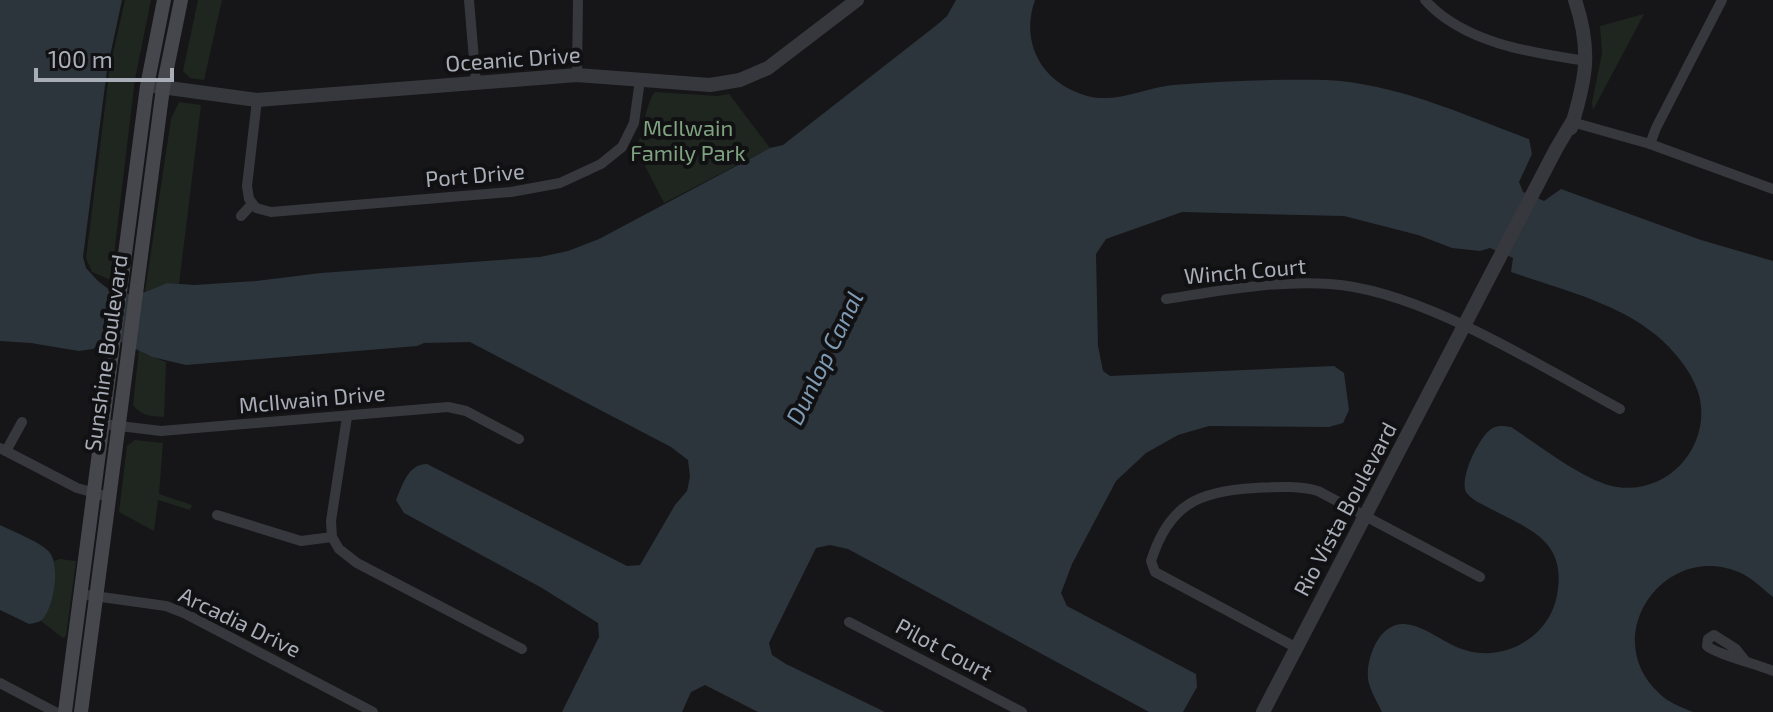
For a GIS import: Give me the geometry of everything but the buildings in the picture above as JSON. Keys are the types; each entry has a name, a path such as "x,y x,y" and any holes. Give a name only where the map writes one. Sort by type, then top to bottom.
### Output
{"main road":[{"name":"Sunshine Boulevard","path":"65,712 88,595 101,496 103,424 112,351 147,85 164,0"},
{"name":"Sunshine Boulevard","path":"101,496 118,426 163,88 181,0"},
{"name":"Sunshine Boulevard","path":"81,712 88,595"}],"street":[{"path":"469,0 476,83"},
{"path":"577,75 578,0"},
{"name":"Oceanic Drive","path":"147,85 257,100 577,75 710,85 754,75 778,62 857,0"},
{"path":"1425,0 1441,16 1473,33 1533,52 1586,61"},
{"name":"Rio Vista Boulevard","path":"1270,710 1297,648 1572,122 1583,92 1586,61 1583,28 1575,0"},
{"path":"1650,144 1722,0"},
{"name":"Port Drive","path":"252,204 262,211 271,212 511,192 560,183 601,164 622,147 634,123 640,80"},
{"path":"241,216 252,204 247,186 257,100"},
{"path":"1572,122 1650,144 1773,189"},
{"name":"Winch Court","path":"1166,299 1250,286 1329,284 1365,289 1439,314 1620,409"},
{"name":"McIIwain Drive","path":"103,424 161,431 448,407 466,411 519,439"},
{"path":"347,417 331,521 332,537 339,549 357,563 522,649"},
{"path":"22,422 3,450 101,496"},
{"path":"1297,648 1155,572 1151,561 1166,529 1173,518 1193,501 1229,489 1306,488 1329,495 1480,577"},
{"path":"217,515 301,541 332,537"},
{"name":"Arcadia Drive","path":"88,595 166,606 184,613 373,712"},
{"name":"Pilot Court","path":"849,622 1022,712"},
{"path":"1744,659 1773,671"},
{"path":"0,683 55,712"}],"green space":[{"path":"125,0 151,0 135,79 111,280 92,272 86,258 110,67"},
{"path":"198,0 222,0 204,80 190,78 183,71"},
{"path":"1644,14 1593,110 1602,53 1600,26"},
{"name":"McIlwain Family Park","path":"655,92 729,94 770,148 664,203 638,152 641,150 638,144 647,109"},
{"path":"179,102 201,105 179,284 167,283 145,292 171,119"},
{"path":"139,349 166,362 164,417 147,415 133,405"},
{"path":"135,440 163,443 159,494 192,505 190,510 158,500 154,531 119,512 127,446"},
{"path":"54,561 76,561 66,636 63,638 41,621 45,616 55,570"}],"water":[{"name":"Dunlop Canal","path":"0,0 122,0 107,70 83,257 86,268 98,281 111,291 130,294 167,283 194,285 256,281 321,273 540,257 568,251 599,239 770,148 783,145 938,24 956,0 1035,0 1030,31 1038,58 1056,81 1095,98 1117,97 1173,85 1325,80 1378,87 1429,102 1529,139 1532,154 1519,182 1523,192 1544,201 1561,189 1701,240 1773,261 1773,597 1743,574 1715,566 1689,569 1666,581 1649,599 1638,621 1635,646 1642,671 1660,694 1693,712 1382,712 1370,688 1368,671 1376,643 1388,629 1395,625 1412,625 1465,650 1495,653 1523,643 1545,623 1553,610 1559,577 1551,550 1532,531 1477,502 1466,492 1468,467 1488,432 1497,426 1511,427 1591,478 1617,487 1636,487 1669,475 1692,448 1699,432 1701,414 1696,387 1676,355 1640,324 1605,305 1511,272 1513,258 1490,248 1480,251 1452,248 1418,235 1344,216 1182,212 1106,239 1096,254 1098,346 1103,371 1110,376 1334,366 1344,373 1349,410 1343,423 1329,427 1209,426 1178,435 1146,453 1116,481 1072,564 1061,593 1067,606 1196,674 1197,687 1183,712 1149,712 848,549 830,545 816,548 769,643 772,655 885,712 758,712 705,685 691,692 682,712 562,712 599,637 598,623 542,588 404,513 396,500 404,482 415,467 427,464 627,566 640,565 675,505 687,491 690,477 688,460 671,447 470,342 424,343 186,365 152,357 119,341 104,341 93,349 79,351 0,341"},
{"path":"0,525 41,545 53,559 53,594 45,616 38,622 29,624 0,610"}]}
